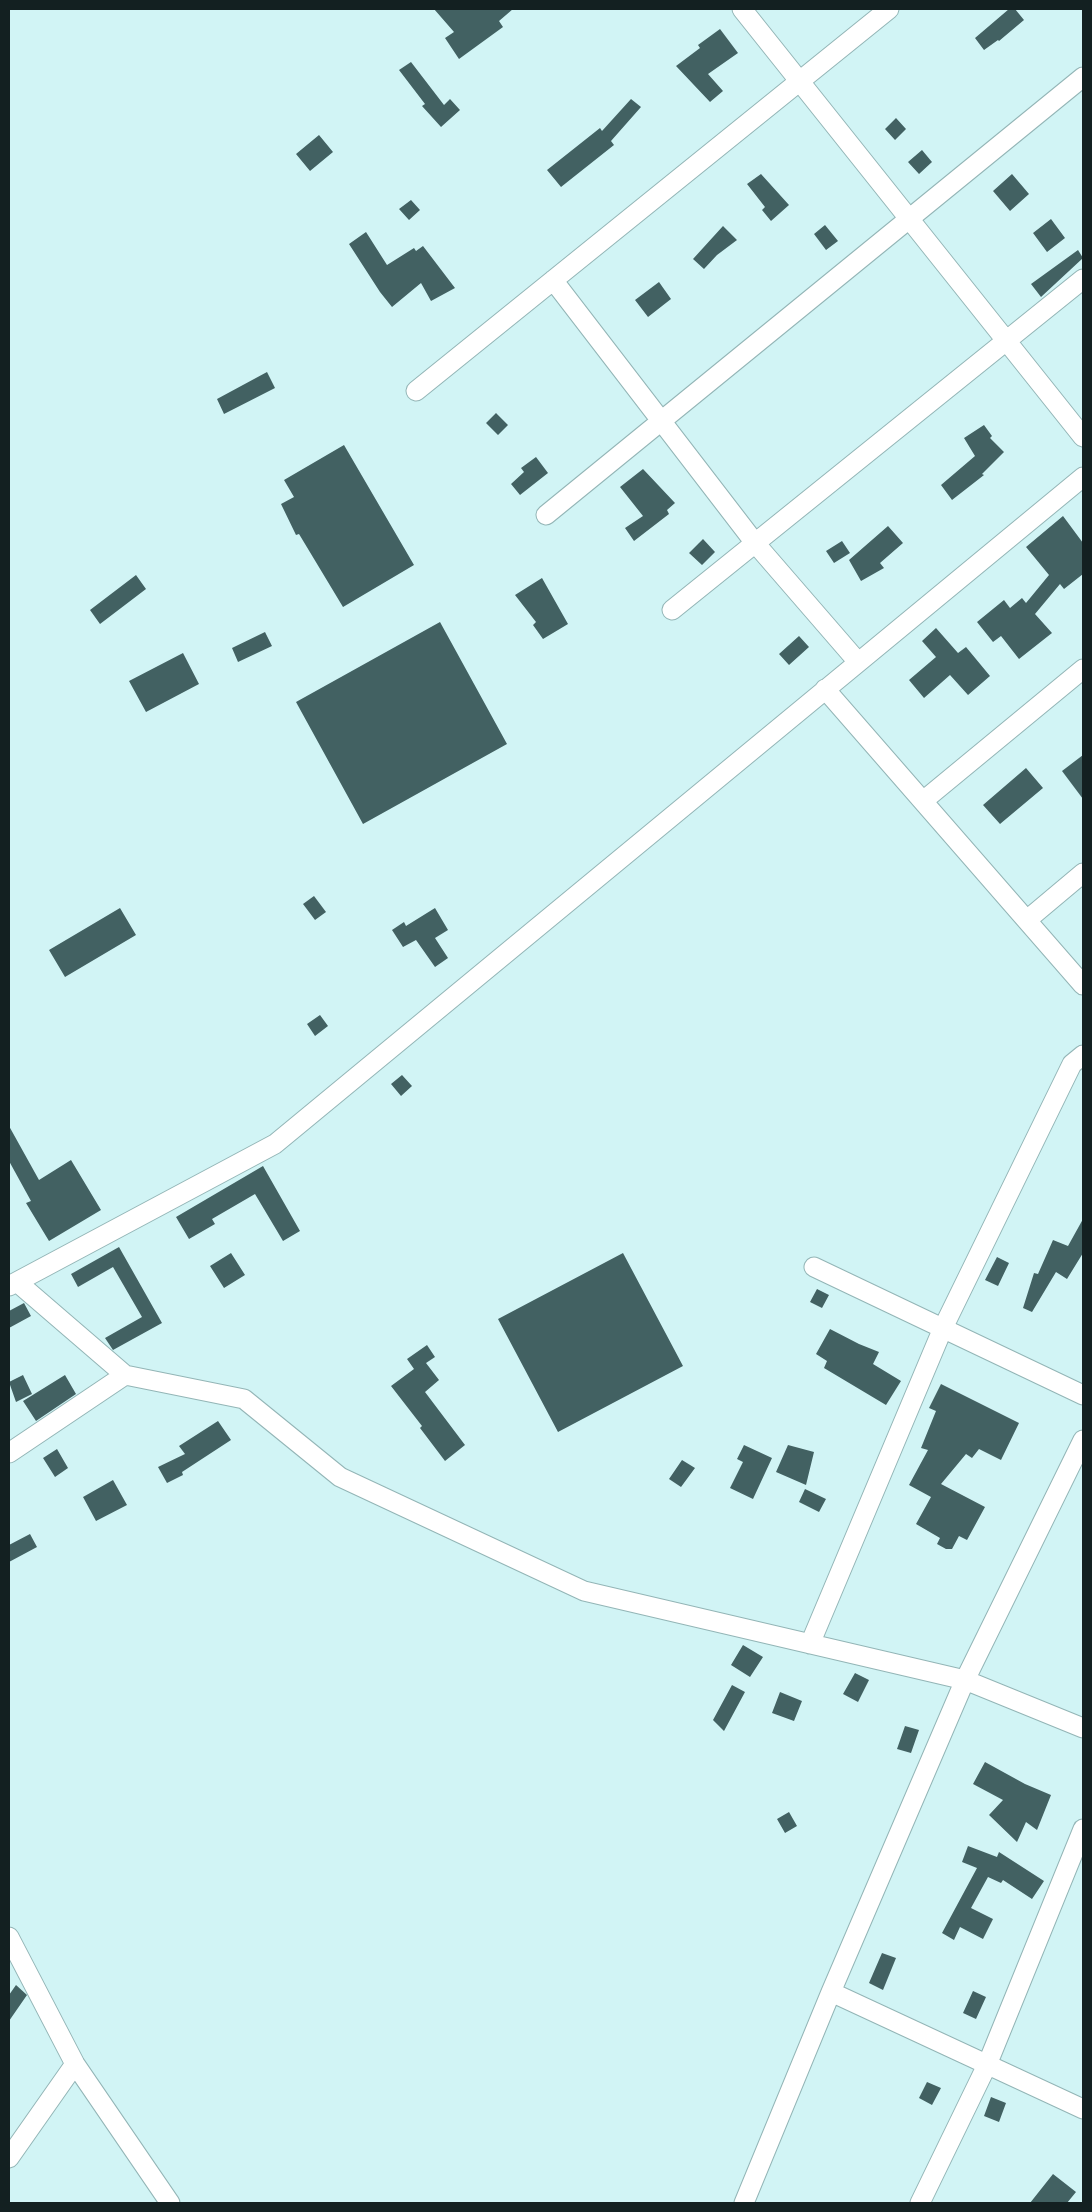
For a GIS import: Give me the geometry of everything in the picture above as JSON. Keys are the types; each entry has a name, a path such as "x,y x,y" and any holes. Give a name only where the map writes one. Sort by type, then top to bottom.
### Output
{"street":[{"path":"742,9 1083,437"},
{"path":"416,391 890,9"},
{"path":"546,515 1083,77"},
{"path":"672,610 1083,279"},
{"path":"553,280 755,543 858,662"},
{"path":"1083,477 275,1144 13,1284 125,1375 244,1399 340,1477 584,1591 965,1680 1083,1728"},
{"path":"922,801 1083,669"},
{"path":"825,690 1083,984"},
{"path":"1027,920 1083,873"},
{"path":"810,1644 943,1328 1080,1063"},
{"path":"814,1267 1083,1396"},
{"path":"9,1453 125,1375"},
{"path":"744,2203 831,1992 965,1680 1083,1440"},
{"path":"920,2203 987,2065 1083,1829"},
{"path":"9,1937 75,2064 170,2203"},
{"path":"831,1992 1083,2109"},
{"path":"9,2158 75,2064"}],"building":[{"path":"434,9 513,9 499,21 503,27 459,59 445,38 454,32"},
{"path":"1009,9 1015,9 1024,20 999,41 984,50 975,38"},
{"path":"720,29 738,53 708,74 723,91 710,102 676,66 700,48 698,45"},
{"path":"411,62 444,105 450,99 460,110 441,127 422,106 425,104 399,70"},
{"path":"631,99 641,107 611,141 614,145 561,187 547,170 600,128 602,131"},
{"path":"896,118 906,129 895,140 885,129"},
{"path":"319,135 333,152 310,171 296,154"},
{"path":"922,150 932,162 919,174 908,162"},
{"path":"761,174 789,205 771,221 762,210 765,207 747,184"},
{"path":"1012,174 1029,194 1010,211 993,191"},
{"path":"411,200 420,210 409,220 399,209"},
{"path":"1051,219 1065,238 1047,252 1033,233"},
{"path":"825,225 838,241 826,250 814,234"},
{"path":"723,226 737,240 717,255 704,269 693,259"},
{"path":"366,232 387,265 414,248 416,251 423,246 455,288 431,301 421,283 392,307 349,244"},
{"path":"1078,250 1083,258 1041,297 1031,284"},
{"path":"659,282 671,299 648,317 635,300"},
{"path":"267,372 275,388 224,414 217,399"},
{"path":"496,413 508,425 498,435 486,423"},
{"path":"984,425 992,436 990,438 1004,452 982,474 984,475 952,500 941,485 975,456 964,438"},
{"path":"344,445 414,565 343,607 299,534 296,535 281,504 294,497 284,480"},
{"path":"536,457 548,473 520,495 511,484 524,472 521,468"},
{"path":"643,469 675,503 667,510 669,514 634,541 625,528 643,516 620,487"},
{"path":"1063,516 1083,543 1083,574 1064,589 1060,584 1035,614 1052,633 1019,659 1001,636 993,642 977,622 1004,600 1010,608 1022,598 1026,603 1049,575 1026,547"},
{"path":"888,526 903,543 880,563 884,568 861,581 849,560"},
{"path":"703,539 715,552 702,565 689,553"},
{"path":"842,541 850,553 834,563 826,551"},
{"path":"136,575 146,589 100,624 90,610"},
{"path":"542,578 568,624 543,639 533,625 536,622 515,595"},
{"path":"440,622 507,744 363,824 296,702"},
{"path":"936,628 958,653 966,647 990,676 968,695 950,675 924,698 909,680 936,657 922,641"},
{"path":"265,632 272,646 238,662 232,648"},
{"path":"799,636 809,647 789,665 779,654"},
{"path":"183,653 199,684 146,712 129,681"},
{"path":"1083,755 1083,799 1062,771"},
{"path":"1026,768 1043,788 1000,824 983,805"},
{"path":"314,896 326,912 315,920 303,904"},
{"path":"120,908 136,935 65,977 49,950"},
{"path":"435,908 448,930 435,938 448,958 435,967 416,940 403,947 392,930 404,922 406,926"},
{"path":"320,1015 328,1026 315,1036 307,1024"},
{"path":"402,1075 412,1086 401,1096 391,1084"},
{"path":"9,1126 39,1180 71,1160 101,1210 49,1241 26,1203 31,1201 9,1161"},
{"path":"263,1166 300,1231 283,1241 255,1194 212,1219 215,1224 189,1239 176,1217"},
{"path":"1083,1219 1083,1253 1067,1279 1056,1272 1032,1312 1023,1308 1034,1273 1038,1274 1053,1240 1068,1246"},
{"path":"119,1247 162,1323 113,1350 105,1338 142,1317 113,1267 78,1287 71,1274"},
{"path":"231,1253 245,1275 224,1288 210,1266"},
{"path":"623,1253 683,1366 558,1432 498,1319"},
{"path":"997,1257 1009,1263 998,1286 985,1280"},
{"path":"817,1289 829,1295 822,1308 810,1302"},
{"path":"24,1303 31,1316 9,1328 9,1311"},
{"path":"830,1329 879,1352 873,1364 901,1381 886,1405 824,1368 827,1361 816,1354"},
{"path":"427,1345 435,1357 426,1363 439,1380 425,1392 465,1445 445,1461 420,1428 422,1426 391,1386 414,1369 407,1359"},
{"path":"23,1375 32,1394 16,1402 9,1382"},
{"path":"65,1375 76,1394 36,1421 23,1401"},
{"path":"941,1384 1019,1423 1001,1460 979,1449 972,1458 966,1454 941,1484 985,1507 967,1540 959,1536 952,1549 946,1549 937,1544 940,1538 916,1524 931,1497 909,1485 928,1450 921,1448 936,1411 929,1408"},
{"path":"218,1421 231,1440 182,1472 183,1475 167,1483 158,1467 185,1454 179,1446"},
{"path":"744,1445 772,1458 753,1499 730,1488 743,1462 737,1459"},
{"path":"788,1445 814,1452 806,1485 776,1472"},
{"path":"57,1449 68,1468 55,1477 43,1458"},
{"path":"682,1460 695,1468 681,1487 669,1479"},
{"path":"113,1480 127,1505 96,1521 83,1497"},
{"path":"805,1489 826,1499 819,1512 799,1502"},
{"path":"30,1534 37,1547 9,1562 9,1545"},
{"path":"743,1645 763,1657 750,1677 731,1665"},
{"path":"855,1673 869,1680 858,1702 843,1694"},
{"path":"732,1685 745,1692 724,1731 713,1720"},
{"path":"780,1692 802,1701 794,1721 772,1713"},
{"path":"905,1726 919,1730 911,1753 897,1749"},
{"path":"985,1762 1025,1784 1051,1795 1037,1830 1026,1822 1017,1842 989,1815 1003,1800 973,1784"},
{"path":"789,1812 797,1826 785,1833 777,1819"},
{"path":"968,1846 997,1857 999,1852 1044,1881 1032,1899 1003,1880 1001,1883 988,1877 971,1908 993,1919 983,1939 960,1927 954,1940 942,1933 977,1868 962,1862"},
{"path":"882,1953 896,1958 883,1990 869,1983"},
{"path":"16,1985 27,1995 9,2021 9,1995"},
{"path":"973,1991 986,1997 976,2019 963,2013"},
{"path":"927,2082 941,2088 932,2105 919,2098"},
{"path":"991,2097 1006,2103 999,2122 984,2116"},
{"path":"1053,2174 1076,2192 1067,2203 1030,2203"}]}
